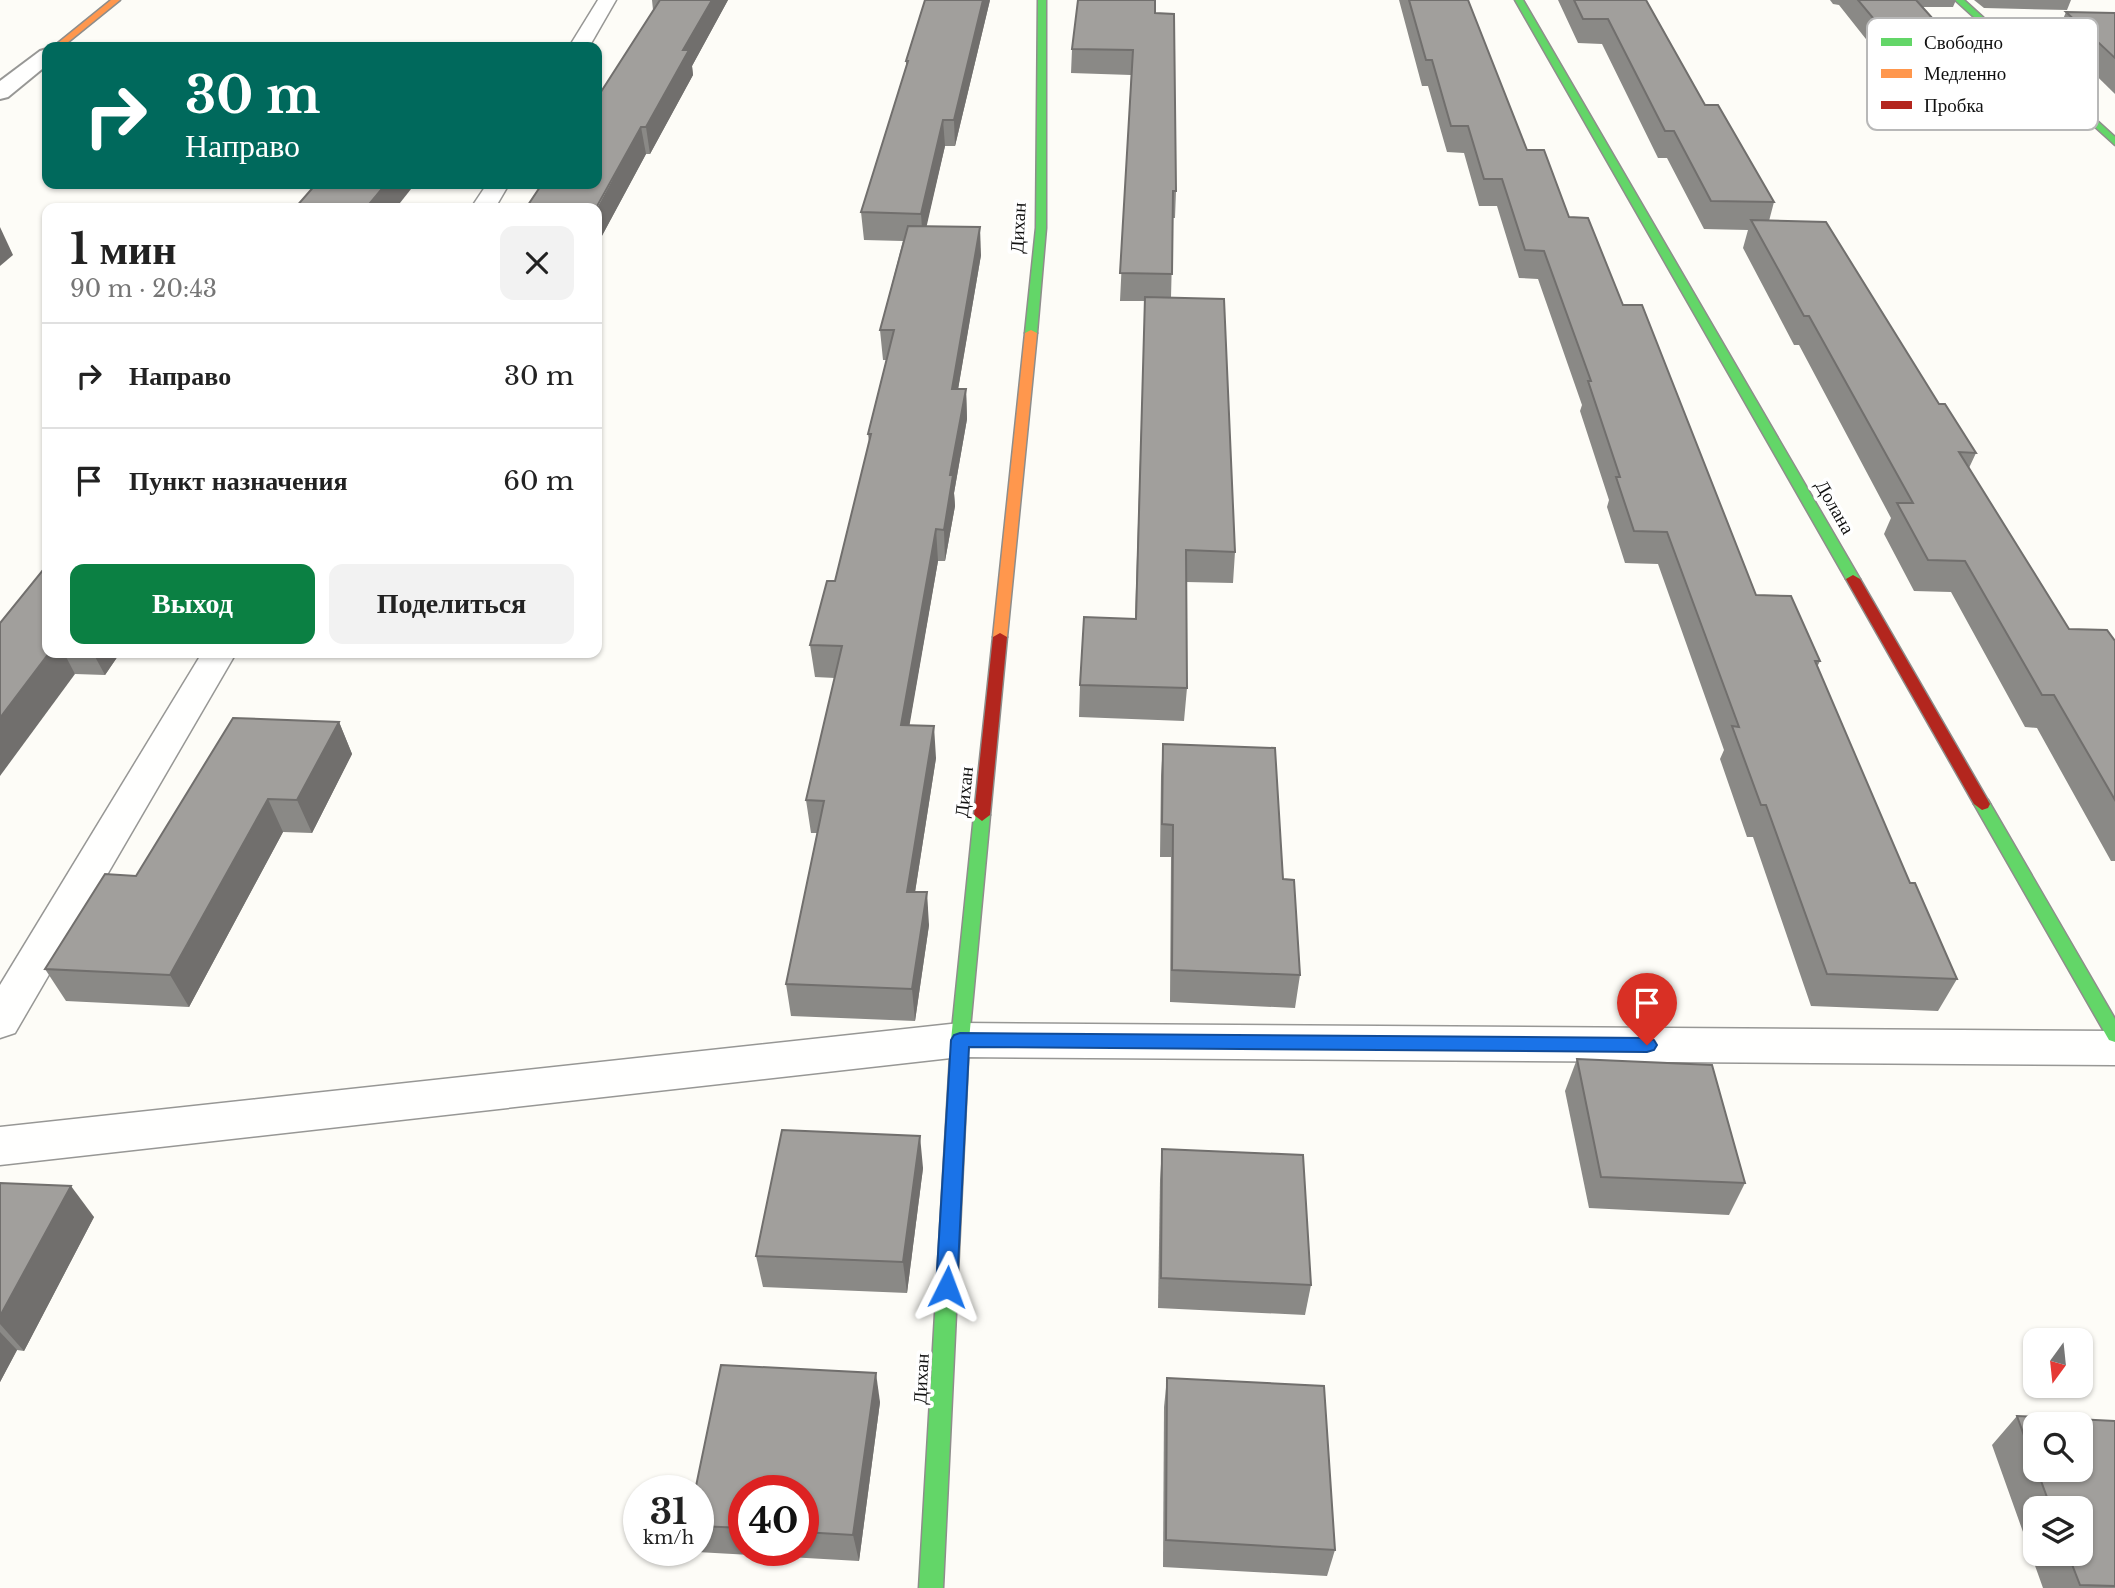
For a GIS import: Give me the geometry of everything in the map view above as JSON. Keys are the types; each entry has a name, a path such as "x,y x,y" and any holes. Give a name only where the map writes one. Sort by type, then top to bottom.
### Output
{"street":[{"path":"63,42 116,0"},
{"name":"Дихан","path":"931,1588 960,1040 1041,228 1042,0"},
{"name":"Долана","path":"1519,0 2115,1035"},
{"path":"1959,0 1979,18"},
{"path":"0,92 42,59"},
{"path":"2098,127 2115,142"}],"lane":[{"path":"582,42 607,0"},
{"path":"0,1021 216,658"},
{"path":"0,1146 960,1040 2115,1048"}],"building":[{"path":"660,0 712,0 683,50 689,50 646,127 641,127 599,203 529,203 539,189 602,189 602,90"},
{"path":"925,0 983,0 954,120 943,120 921,214 861,212 908,61"},
{"path":"1078,0 1155,0 1155,13 1174,14 1176,191 1173,191 1172,274 1120,273 1133,50 1072,49"},
{"path":"1409,0 1468,0 1527,150 1544,150 1569,217 1588,218 1623,305 1642,305 1756,595 1791,596 1820,661 1815,661 1910,883 1915,883 1957,979 1827,974 1766,805 1761,805 1732,726 1739,727 1667,532 1634,531 1616,477 1620,477 1588,381 1591,381 1544,251 1525,250 1502,179 1484,179 1468,126 1451,126 1432,60 1426,60"},
{"path":"1574,0 1646,0 1705,105 1718,105 1774,202 1711,201 1674,131 1665,131 1608,19 1583,19"},
{"path":"1858,0 1916,0 1932,18 1873,18"},
{"path":"2066,12 2115,13 2115,58 2098,42 2098,18 2072,18"},
{"path":"312,189 382,189 370,203 299,203"},
{"path":"1751,220 1826,222 1939,404 1945,404 1976,453 1959,452 2069,629 2107,630 2115,641 2115,800 2054,695 2042,695 1965,561 1928,560 1897,503 1913,503 1809,316 1804,316"},
{"path":"908,226 980,227 952,389 966,389 950,475 953,475 944,530 936,529 901,725 934,726 907,892 927,892 912,989 786,984 824,801 806,800 842,646 810,645 827,581 835,581 871,434 868,434 894,330 880,330"},
{"path":"1145,297 1224,299 1235,552 1186,550 1187,688 1080,685 1084,617 1136,619"},
{"path":"42,571 42,658 45,658 0,718 0,623"},
{"path":"233,718 339,722 297,800 268,799 170,975 45,969 105,874 136,876"},
{"path":"1163,744 1275,748 1283,879 1294,880 1300,975 1172,970 1173,825 1162,824"},
{"path":"1577,1059 1712,1065 1745,1183 1601,1177"},
{"path":"782,1130 920,1136 903,1262 756,1256"},
{"path":"1162,1149 1303,1155 1311,1285 1161,1278"},
{"path":"0,1183 71,1186 0,1316"},
{"path":"721,1365 876,1373 853,1535 819,1533 819,1475 728,1475 728,1527 714,1527 714,1475 698,1475"},
{"path":"1167,1378 1324,1386 1335,1550 1166,1540"},
{"path":"2017,1416 2023,1416 2023,1433"},
{"path":"2093,1420 2115,1421 2115,1586 2080,1585 2073,1566 2093,1566 2093,1496 2047,1496 2041,1482 2093,1482"}],"traffic: fast":[{"path":"1031,333 1041,228 1042,0"},
{"path":"1519,0 1853,579"},
{"path":"1959,0 1979,18"},
{"path":"2098,127 2115,142"},
{"path":"1982,804 2115,1035"},
{"path":"931,1588 960,1040 982,815"}],"traffic: slow":[{"path":"63,42 116,0"},
{"path":"1000,637 1031,333"}],"traffic: jam":[{"path":"1853,579 1982,804"},
{"path":"982,815 1000,637"}],"route":[{"path":"947,1287 960,1040 1647,1045"}]}
